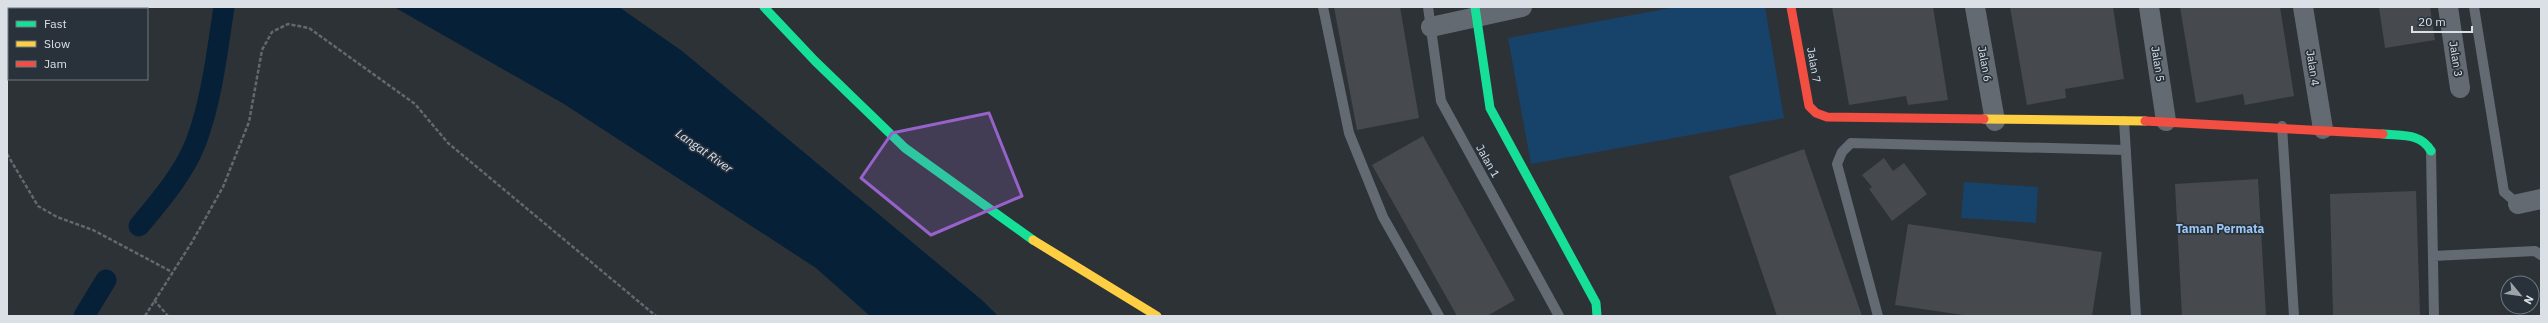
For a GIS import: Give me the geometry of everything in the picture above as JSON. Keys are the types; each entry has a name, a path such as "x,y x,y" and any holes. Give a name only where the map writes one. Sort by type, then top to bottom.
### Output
{"street":[{"path":"764,7 815,60 905,148 1031,239 1157,316"},
{"path":"1431,27 1476,12 1522,7"},
{"name":"Jalan 7","path":"1791,7 1809,106 1816,113 1827,117 1996,121"},
{"name":"Jalan 6","path":"1975,7 1996,121"},
{"name":"Jalan 5","path":"2149,7 2166,121"},
{"name":"Jalan 4","path":"2303,7 2323,129"},
{"name":"Jalan 3","path":"2448,7 2460,88"},
{"path":"1476,12 1490,108 1596,303 1597,316"},
{"path":"1996,121 2166,121 2282,126 2418,137 2426,142 2431,151"},
{"path":"2518,204 2541,199"}],"lane":[{"path":"1323,7 1348,133 1383,217 1439,316"},
{"name":"Jalan 1","path":"1428,7 1441,101 1558,316"},
{"path":"2474,7 2504,192 2518,204"},
{"path":"2124,121 2136,316"},
{"path":"2282,126 2294,316"},
{"path":"1878,316 1837,164 1842,152 1851,143 2126,150"},
{"path":"2431,151 2434,316"},
{"path":"2433,256 2534,251 2541,255"}],"path":[{"path":"145,316 223,187 248,122 262,50 272,32 288,24 309,28 415,104 448,143 656,316"},
{"path":"7,154 38,206 57,217 93,230 172,272"},
{"path":"154,300 168,316"}],"highlighted area":[{"path":"989,113 1022,196 931,235 861,178 892,133"}],"shaded area":[{"path":"1676,7 1765,7 1784,118 1531,164 1508,38"},
{"path":"1964,182 2038,187 2036,223 1961,218"}],"water":[{"name":"Langat River","path":"394,7 619,7 682,51 983,301 998,316 870,316 816,268 564,104"}],"building":[{"path":"1334,7 1400,7 1419,118 1357,130"},
{"path":"1832,7 1933,7 1948,100 1908,105 1906,96 1849,105"},
{"path":"2010,7 2113,7 2124,79 2065,89 2066,98 2027,105"},
{"path":"2180,7 2280,7 2294,96 2245,105 2243,94 2196,103"},
{"path":"2379,7 2430,7 2435,40 2385,48"},
{"path":"1423,136 1515,300 1487,316 1457,316 1372,165"},
{"path":"1804,149 1862,316 1777,316 1729,176"},
{"path":"1884,158 1893,171 1904,163 1927,194 1892,221 1869,189 1872,187 1862,175"},
{"path":"2258,179 2266,316 2182,316 2175,184"},
{"path":"2416,191 2420,316 2333,316 2330,194"},
{"path":"1908,224 2102,252 2092,316 1970,316 1895,305"}],"waterway":[{"path":"139,226 178,176 196,142 202,126 210,92 224,7"},
{"path":"84,316 106,280"}],"traffic: fast":[{"path":"764,7 815,61 905,148 1033,240"},
{"path":"1475,7 1490,108 1596,303 1597,316"},
{"path":"2383,134 2410,136 2416,138 2427,145 2431,151"}],"traffic: slow":[{"path":"1984,119 2145,121"},
{"path":"1033,240 1157,316"}],"traffic: jam":[{"path":"1791,7 1809,106 1816,113 1827,117 1984,119"},
{"path":"2145,121 2383,134"}],"district":[{"name":"Taman Permata","path":"2220,229"}]}
